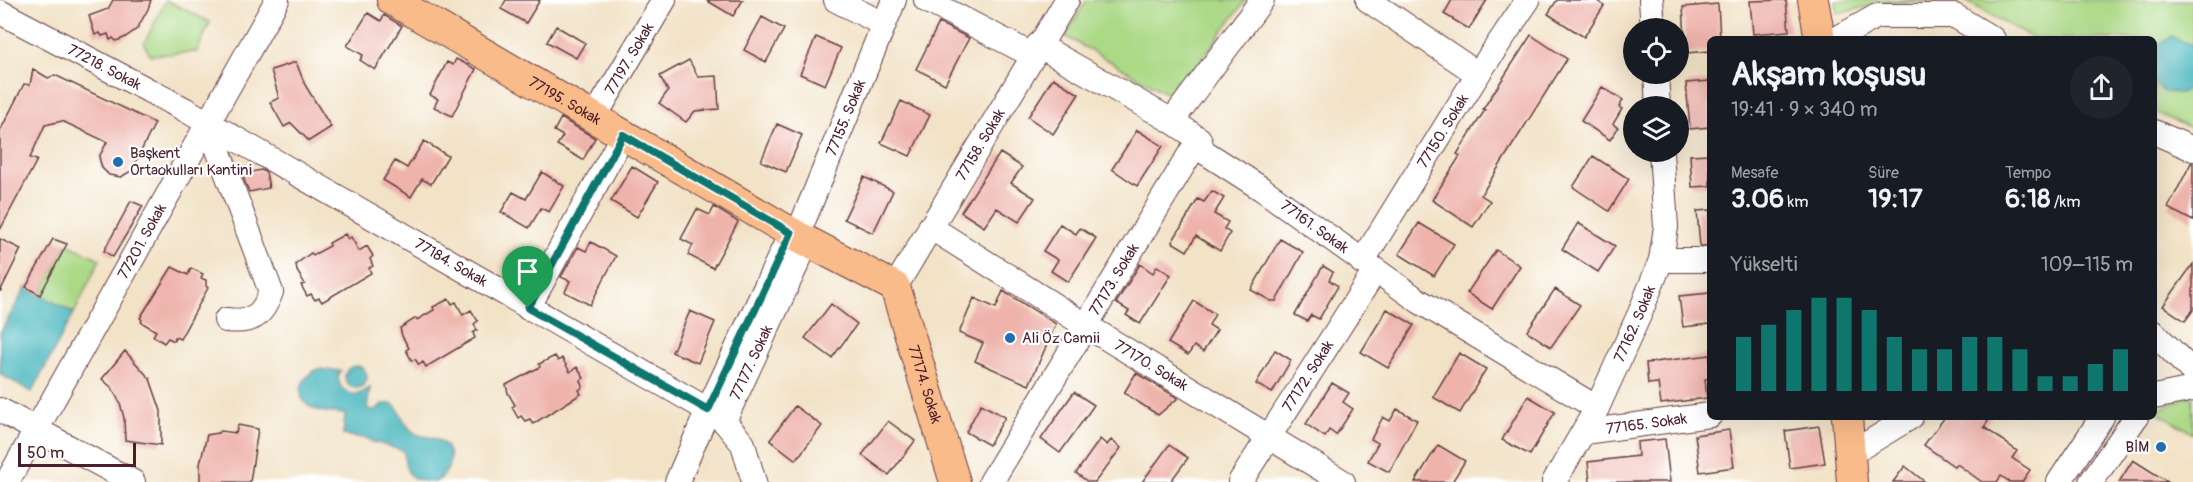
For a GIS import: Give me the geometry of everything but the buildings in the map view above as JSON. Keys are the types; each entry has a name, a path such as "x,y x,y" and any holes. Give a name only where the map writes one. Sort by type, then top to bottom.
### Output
{"main road":[{"name":"77195. Sokak","path":"392,0 798,237 895,287"},
{"path":"1813,0 1819,36"},
{"name":"77174. Sokak","path":"895,287 954,482"},
{"path":"1847,420 1851,468"}],"street":[{"name":"77201. Sokak","path":"7,482 277,0"},
{"name":"77197. Sokak","path":"594,118 664,0"},
{"path":"836,0 883,24"},
{"name":"77155. Sokak","path":"677,482 716,416 798,237 894,0"},
{"name":"77161. Sokak","path":"926,0 1035,50 1172,121 1199,139 1203,151 1262,189 1419,301 1597,408"},
{"name":"77158. Sokak","path":"895,287 1067,0"},
{"path":"1172,121 1262,0"},
{"path":"1368,0 1478,74"},
{"name":"77150. Sokak","path":"1369,266 1478,74 1528,0"},
{"path":"1651,0 1652,18"},
{"name":"77218. Sokak","path":"0,12 208,123"},
{"path":"1841,36 1878,16 1955,16 1988,36"},
{"name":"77184. Sokak","path":"208,123 716,416"},
{"path":"208,123 271,292 266,305 257,317 238,321 226,320"},
{"path":"2157,133 2193,149"},
{"path":"528,308 623,135"},
{"name":"77173. Sokak","path":"991,482 1199,139"},
{"name":"77162. Sokak","path":"1563,475 1597,408 1661,260 1666,227 1662,162"},
{"name":"77170. Sokak","path":"930,227 1085,325 1344,482"},
{"path":"1661,260 1707,260"},
{"name":"77172. Sokak","path":"1240,482 1269,437 1369,266"},
{"path":"2157,336 2193,372"},
{"path":"2157,397 2193,389"},
{"path":"0,410 133,482"},
{"name":"77165. Sokak","path":"1584,432 1707,415"},
{"path":"716,416 742,444 754,482"},
{"path":"1851,468 1907,420"},
{"path":"2059,482 2100,420"},
{"path":"2091,482 2134,420"}],"green space":[{"path":"166,0 210,22 197,52 150,55 144,44"},
{"path":"1087,0 1246,0 1173,97 1065,36"},
{"path":"1836,0 1952,0 1881,3 1837,14"},
{"path":"1964,0 2193,0 2193,129 2157,113 2157,36 2029,36"},
{"path":"67,244 100,259 74,313 40,295"},
{"path":"2193,396 2193,433 2157,412 2157,410"}],"water":[{"path":"2172,37 2193,45 2193,85 2181,93 2164,92 2157,85 2157,45"},
{"path":"26,287 74,313 32,392 0,374 0,333"},
{"path":"356,366 366,373 367,377 360,387 356,388 346,381 345,377 352,367"},
{"path":"318,369 341,371 338,376 339,382 345,391 350,393 360,393 370,387 367,409 375,410 383,404 393,404 412,431 418,435 435,438 444,444 450,455 450,461 441,478 435,482 415,479 405,466 404,451 370,441 370,439 343,435 345,414 326,412 308,405 301,395 301,389 306,378"}],"place":[{"name":"Başkent Ortaokulları Kantini","path":"118,162"},
{"name":"Ali Öz Camii","path":"1010,338"},
{"name":"BİM","path":"2161,447"}],"route":[{"path":"623,135 791,233 708,410 528,308 623,135"}]}
